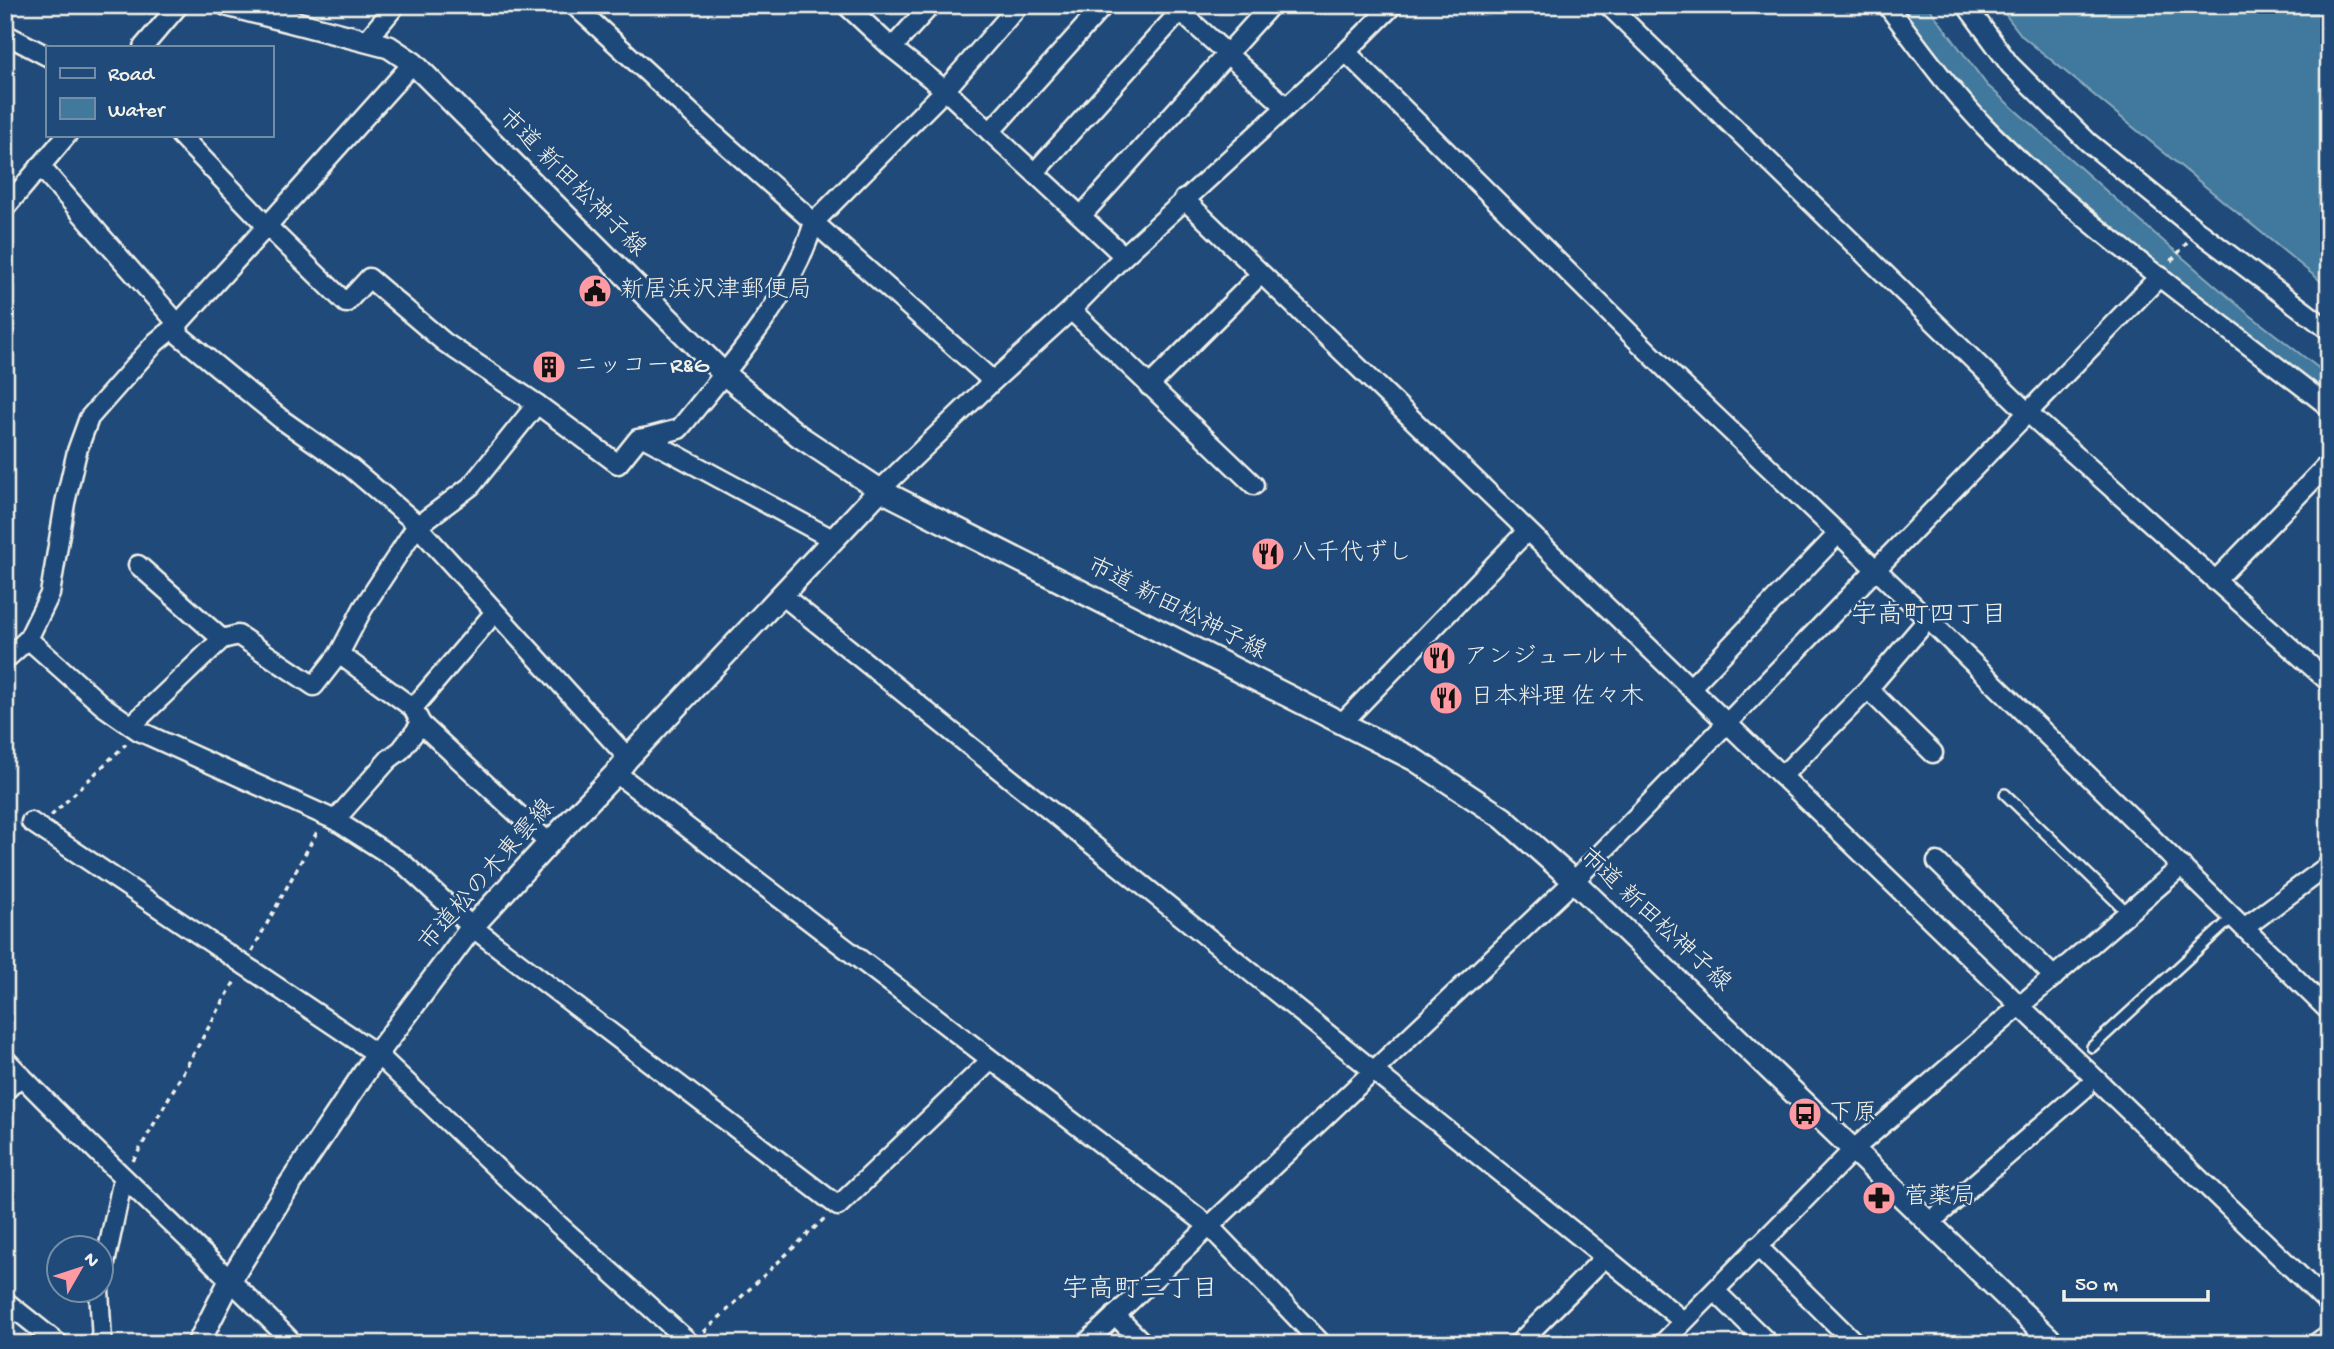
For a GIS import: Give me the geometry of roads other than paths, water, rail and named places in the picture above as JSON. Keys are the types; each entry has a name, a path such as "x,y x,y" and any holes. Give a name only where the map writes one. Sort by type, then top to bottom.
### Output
{"street":[{"path":"145,46 179,5"},
{"name":"市道 新田松神子線","path":"227,5 390,47 413,63 724,374 799,436 880,490 1415,760 1503,818 1574,881 2056,1344"},
{"path":"366,41 396,5"},
{"path":"574,5 993,381"},
{"path":"846,5 892,48 945,90 1124,256"},
{"path":"892,48 931,5"},
{"path":"181,136 346,303 369,278 444,342 537,404 618,464 638,439 679,429 776,304 807,244 814,222 945,90 1019,5"},
{"path":"990,132 1104,5"},
{"path":"1082,215 1271,5"},
{"path":"880,490 1184,199 1346,52 1393,5"},
{"path":"1608,5 2027,412 2329,682"},
{"path":"1887,5 1956,96 2048,187 2329,407"},
{"path":"1966,5 2010,65 2088,142 2198,232 2329,330"},
{"path":"1035,172 1180,8 1286,107"},
{"path":"5,34 46,56"},
{"path":"1346,52 1671,374 1928,619 2329,1011"},
{"path":"5,660 28,639 50,594 65,503 77,450 89,418 156,342 178,324 413,63"},
{"path":"5,208 66,136"},
{"path":"40,166 178,324 179,335 281,418 351,468 410,518 495,612 622,766 990,1061 1209,1226 1322,1344"},
{"path":"1184,199 2329,1304"},
{"path":"1149,386 1261,274"},
{"path":"1085,1344 1574,881 2160,276"},
{"path":"1071,310 1254,485"},
{"path":"136,728 222,639 238,635 314,686 339,654 363,608 416,527 471,486 537,404"},
{"path":"645,438 834,540"},
{"path":"2216,581 2329,463"},
{"name":"市道松の木東雲線","path":"198,1344 231,1279 282,1196 377,1054 472,927 880,490"},
{"path":"1342,723 1527,531"},
{"path":"1690,688 1838,534"},
{"path":"138,565 222,639"},
{"path":"782,595 1683,1321"},
{"path":"330,818 401,750 417,716 495,612"},
{"path":"1782,776 1868,689 1928,619"},
{"path":"28,639 103,706 136,728 330,818 404,864 472,927 838,1206 990,1061"},
{"path":"339,654 417,716 549,843"},
{"path":"1868,689 1933,753"},
{"path":"31,822 377,1054 511,1182 696,1339"},
{"path":"1937,862 2054,976"},
{"path":"2239,922 2329,864"},
{"path":"1662,1344 1854,1149 2182,866"},
{"path":"5,1059 294,1344"},
{"path":"5,1091 21,1076"},
{"path":"1929,1223 2084,1089"},
{"path":"111,1234 123,1178"},
{"path":"1757,1245 1856,1344"},
{"path":"1518,1344 1605,1257"},
{"path":"1715,1291 1769,1344"},
{"path":"5,1301 59,1344"},
{"path":"100,1304 100,1344"},
{"path":"1115,1315 1144,1344"},
{"path":"2315,1344 2329,1334"}],"lane":[{"path":"2005,794 2128,913"},
{"path":"2092,1047 2239,922"}],"water":[{"path":"1898,5 1927,5 1987,85 2246,312 2329,376 2329,398 2062,188 1980,109"},
{"path":"1998,5 2329,5 2329,288 2022,36"}],"place":[{"name":"新居浜沢津郵便局","path":"595,291"},
{"name":"ニッコーR&G","path":"549,367"},
{"name":"八千代ずし","path":"1268,554"},
{"name":"アンジュール＋","path":"1439,658"},
{"name":"日本料理 佐々木","path":"1446,698"},
{"name":"下原","path":"1805,1114"},
{"name":"菅薬局","path":"1879,1198"}],"district":[{"name":"宇高町四丁目","path":"1929,617"},
{"name":"宇高町三丁目","path":"1140,1291"}]}
